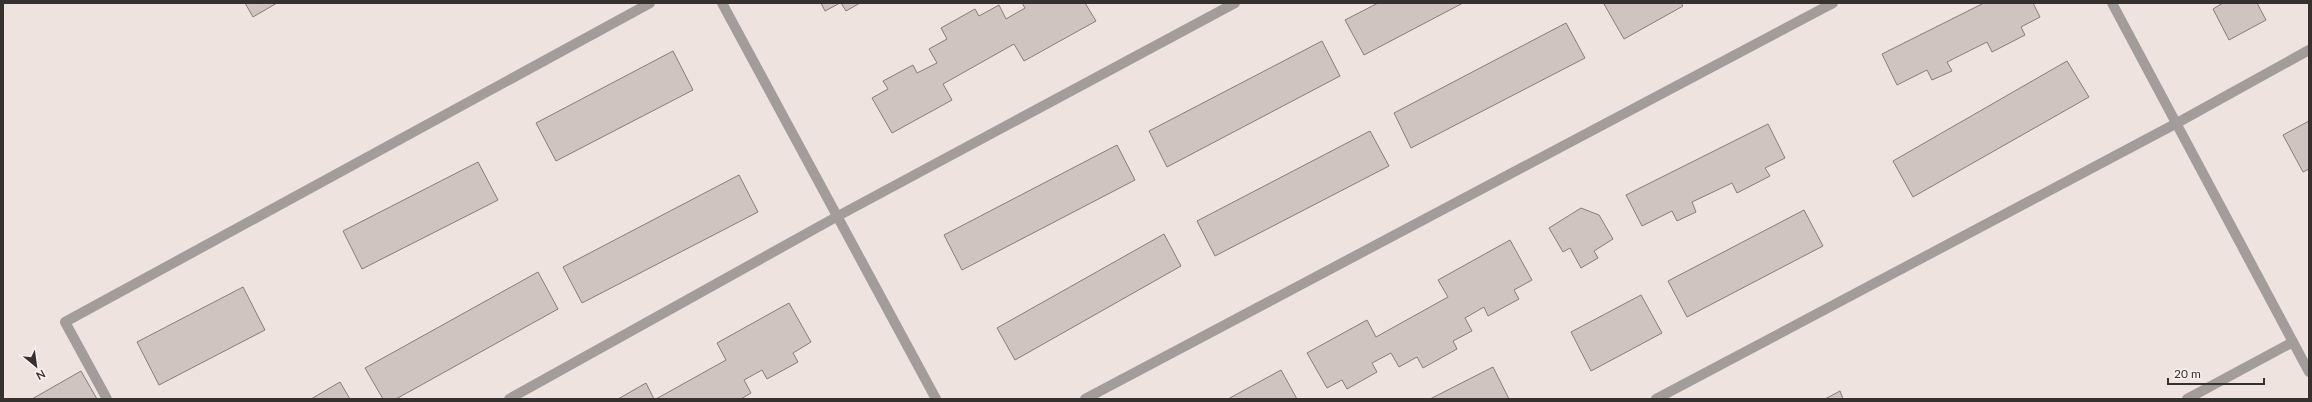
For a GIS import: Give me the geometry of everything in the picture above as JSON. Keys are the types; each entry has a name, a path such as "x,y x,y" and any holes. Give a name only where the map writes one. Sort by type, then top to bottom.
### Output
{"street":[{"path":"107,399 65,322 650,3"},
{"path":"722,3 936,399"},
{"path":"509,399 838,216 1235,3"},
{"path":"1085,399 1833,3"},
{"path":"2112,3 2308,368"},
{"path":"1656,399 2177,123 2309,50"},
{"path":"2187,399 2293,342"}],"building":[{"path":"245,3 277,3 253,17"},
{"path":"821,3 840,3 825,11"},
{"path":"841,3 860,3 846,11"},
{"path":"1022,3 1085,3 1096,21 1024,61 1014,44 943,84 952,100 892,133 872,98 888,89 883,81 913,65 917,73 937,63 929,49 947,39 941,28 975,9 979,16 999,5 1006,19 1025,8"},
{"path":"1378,3 1463,3 1364,55 1345,20"},
{"path":"1681,3 1683,6 1624,39 1604,4"},
{"path":"1984,3 2033,3 2040,17 2021,27 2025,35 1992,52 1987,42 1947,62 1952,71 1932,80 1927,70 1897,85 1882,54"},
{"path":"2223,3 2257,3 2266,20 2229,40 2213,9"},
{"path":"1566,23 1585,58 1411,148 1394,113"},
{"path":"1322,41 1340,76 1167,167 1149,131"},
{"path":"673,51 693,90 556,161 536,123"},
{"path":"2067,61 2089,97 1913,197 1893,161"},
{"path":"2309,121 2309,169 2303,172 2283,135"},
{"path":"1768,124 1785,158 1765,168 1770,176 1737,193 1732,183 1692,202 1696,212 1677,221 1672,211 1642,226 1626,195"},
{"path":"1370,131 1389,166 1215,256 1197,221"},
{"path":"1117,145 1135,180 962,270 944,235"},
{"path":"478,162 498,200 362,269 343,231"},
{"path":"739,175 758,212 582,303 563,267"},
{"path":"1581,208 1599,215 1613,239 1594,251 1598,258 1581,268 1570,248 1563,252 1549,228"},
{"path":"1804,210 1823,246 1687,317 1668,281"},
{"path":"1164,234 1181,266 1015,360 997,328"},
{"path":"1510,240 1532,280 1514,290 1519,299 1488,316 1484,307 1465,318 1472,331 1453,341 1457,349 1423,368 1417,357 1399,367 1391,353 1372,363 1377,372 1347,389 1342,380 1327,388 1307,353 1367,320 1376,337 1448,297 1438,280"},
{"path":"538,272 558,309 396,399 383,399 365,368"},
{"path":"243,287 265,330 159,385 137,342"},
{"path":"1641,295 1662,333 1591,371 1571,332"},
{"path":"789,303 811,342 793,353 798,362 767,379 762,370 744,380 751,393 741,399 656,399 726,360 717,343"},
{"path":"1493,367 1509,399 1430,399"},
{"path":"1281,370 1297,399 1228,399"},
{"path":"81,371 97,399 32,399"},
{"path":"340,382 350,399 311,399"},
{"path":"646,383 654,399 618,399"},
{"path":"1840,391 1843,399 1825,399"}]}
